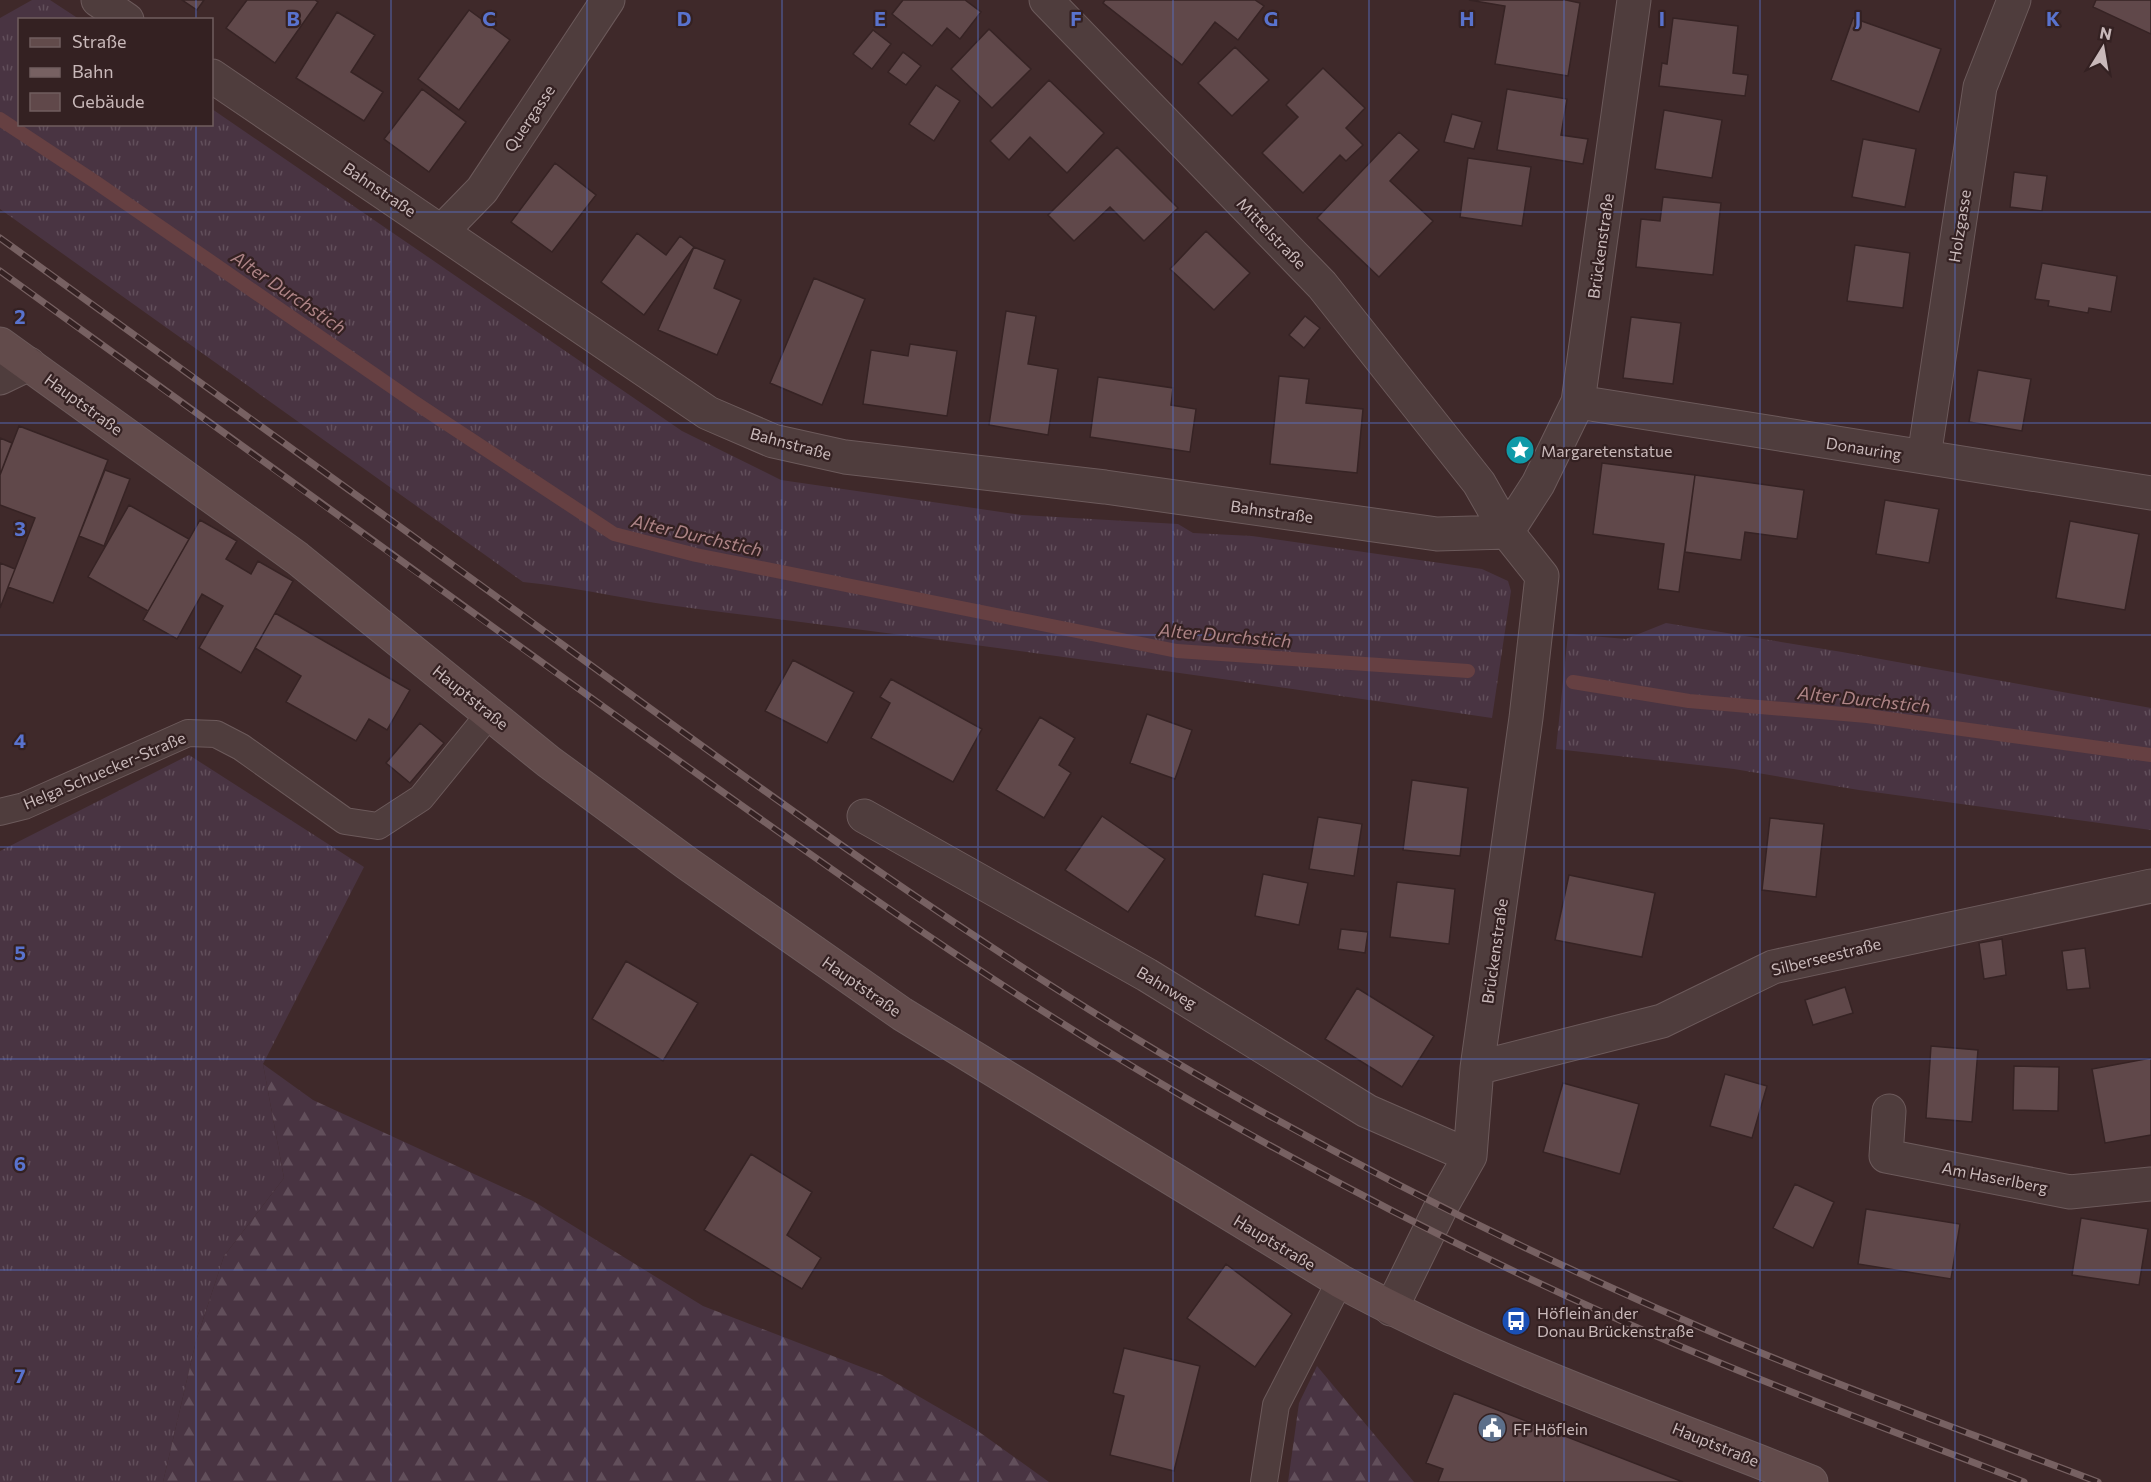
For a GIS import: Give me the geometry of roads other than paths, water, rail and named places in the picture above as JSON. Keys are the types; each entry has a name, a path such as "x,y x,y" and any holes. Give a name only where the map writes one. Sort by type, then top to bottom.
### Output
{"main road":[{"name":"Hauptstraße","path":"0,344 297,558 491,712 549,762 688,864 902,1014 1340,1281 1391,1309 1502,1359 1811,1482"}],"street":[{"path":"98,0 124,18"},
{"name":"Quergasse","path":"442,230 482,190 608,0"},
{"name":"Mittelstraße","path":"1047,0 1322,285 1479,483 1508,532 1542,576"},
{"name":"Brückenstraße","path":"1508,532 1538,484 1578,402 1634,0"},
{"name":"Holzgasse","path":"1924,457 1980,87 2014,0"},
{"name":"Bahnstraße","path":"213,77 442,230 708,413 773,441 845,457 1105,487 1437,534 1508,532"},
{"path":"0,378 29,364"},
{"name":"Donauring","path":"1578,402 2151,493"},
{"name":"Brückenstraße","path":"1391,1309 1441,1207 1470,1156 1477,1068 1526,718 1542,576"},
{"name":"Bahnweg","path":"864,816 1147,975 1367,1111 1470,1156"},
{"name":"Silberseestraße","path":"1477,1068 1662,1021 1773,967 2151,886"},
{"name":"Am Haserlberg","path":"1889,1111 1886,1156 2070,1192 2151,1184"}],"lane":[{"name":"Helga Schuecker-Straße","path":"0,812 24,806 188,733 197,733 216,734 241,747 345,821 378,826 421,798 491,712"},
{"path":"1264,1482 1276,1405 1340,1281"}],"waterway":[{"name":"Alter Durchstich","path":"0,119 94,181 414,402 614,534 696,555 1177,651 1468,671"},
{"name":"Alter Durchstich","path":"1573,682 1689,701 1867,716 2151,755"}],"railway":[{"path":"0,238 802,818 1051,986 1222,1089 1409,1190 1600,1283 1776,1359 2098,1482"},
{"path":"0,271 830,868 1056,1020 1134,1067 1337,1182 1529,1278 1725,1365 2024,1482"}],"place":[{"name":"Margaretenstatue","path":"1520,450"},
{"name":"Höflein an der Donau Brückenstraße","path":"1516,1321"},
{"name":"FF Höflein","path":"1492,1428"}]}
